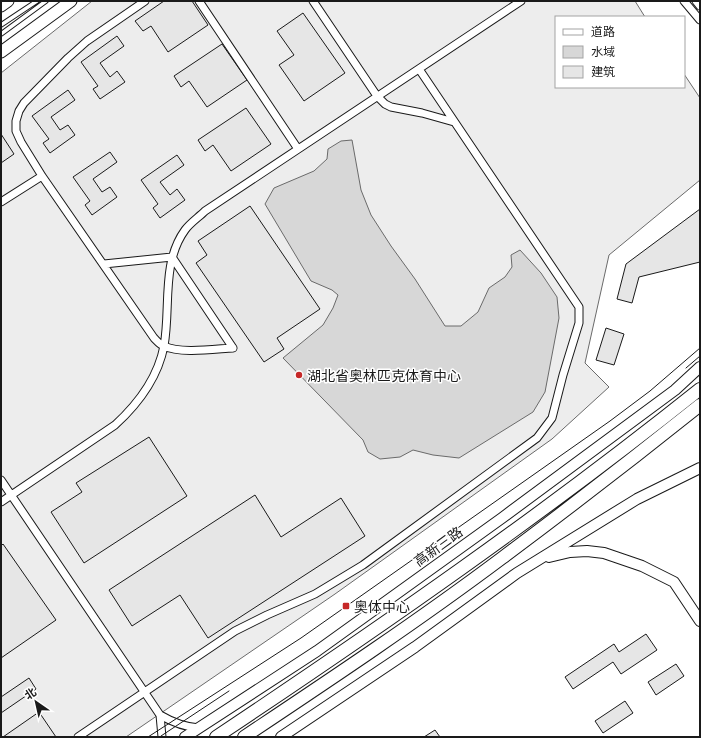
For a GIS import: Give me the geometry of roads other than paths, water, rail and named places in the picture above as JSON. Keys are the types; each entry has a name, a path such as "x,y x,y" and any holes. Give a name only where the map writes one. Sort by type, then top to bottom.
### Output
{"highway":[{"path":"216,737 321,667 492,547 575,486 700,389"},
{"path":"244,737 330,680 501,559 584,496 700,404"}],"main road":[{"path":"1,6 8,1"},
{"path":"1,52 71,1"},
{"name":"高新三路","path":"185,737 317,651 483,532 675,390 700,368"},
{"path":"281,737 415,647 494,588 638,499 700,468"},
{"path":"538,560 570,552 587,551 604,553 642,566 674,582 700,621"}],"street":[{"path":"145,1 106,27 68,58 24,103 19,111 16,121 16,131 42,176 154,338 164,346 175,349 196,350 233,348 172,257"},
{"path":"199,1 298,149"},
{"path":"313,1 377,96 385,104 391,107 429,115 454,123"},
{"path":"1,502 115,425 130,411 152,377 164,346 170,267 177,244 185,230 205,211 521,1"},
{"path":"684,1 700,20"},
{"path":"696,1 700,6"},
{"path":"78,737 235,631 315,594 363,565 537,438 552,418 579,323 579,307 419,69"},
{"path":"1,202 42,176"},
{"path":"104,264 172,257"},
{"path":"1,480 160,715 162,737"},
{"path":"160,715 188,728 198,728"}],"lane":[{"path":"1,26 37,1"},
{"path":"1,34 46,1"}],"water":[{"path":"352,140 361,190 371,215 445,326 461,326 478,312 489,288 505,277 512,267 511,255 520,250 541,273 557,297 559,318 545,392 533,412 459,458 433,455 413,450 400,457 380,459 368,452 363,440 283,358 323,325 333,308 338,295 332,290 311,281 265,204 274,188 314,171 327,159 328,149 341,141"}],"tram line":[{"path":"148,737 301,638 610,421 650,391 700,348"},
{"path":"686,368 700,356"},
{"path":"161,736 229,691"}],"place":[{"name":"湖北省奥林匹克体育中心","path":"299,375"},
{"name":"奥体中心","path":"346,606"}]}
